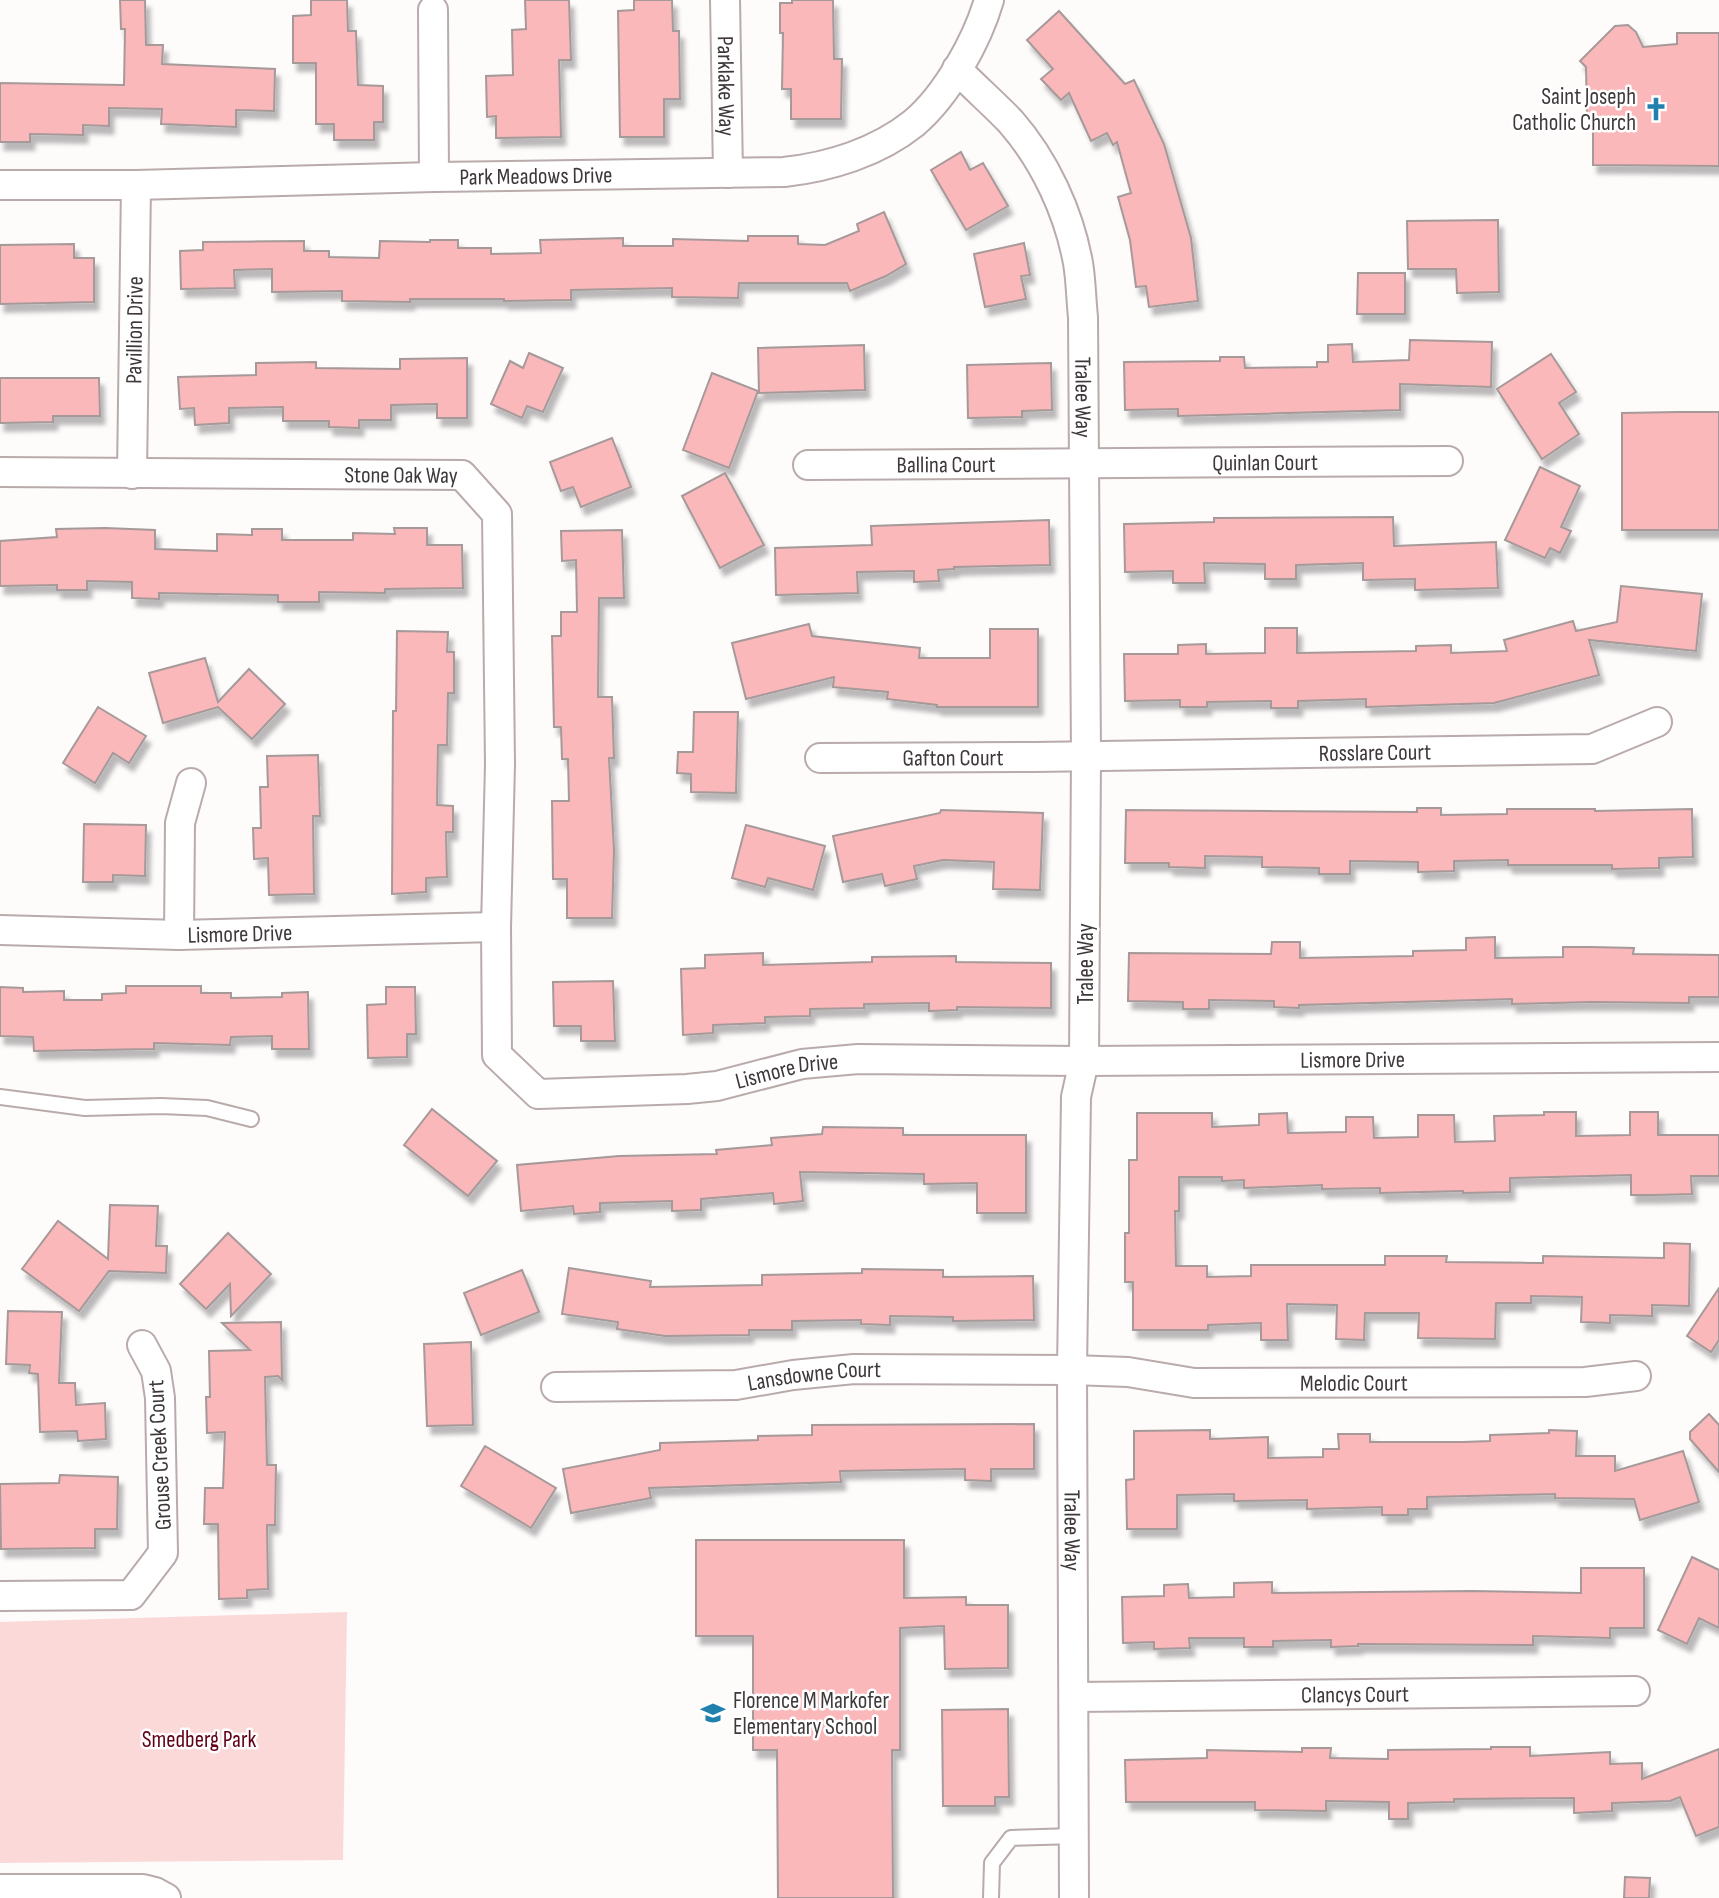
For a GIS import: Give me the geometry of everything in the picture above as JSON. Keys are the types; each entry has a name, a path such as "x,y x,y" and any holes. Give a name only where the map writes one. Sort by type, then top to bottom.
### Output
{"street":[{"name":"Parklake Way","path":"725,0 728,173"},
{"name":"Park Meadows Drive","path":"0,185 136,185 804,170 843,161 914,123 931,106 957,69 974,40 989,0"},
{"path":"432,10 434,177"},
{"name":"Tralee Way","path":"957,69 1012,123 1042,166 1068,226 1078,264 1083,317 1086,756 1084,1061 1076,1097 1072,1370 1074,1898"},
{"name":"Pavillion Drive","path":"132,474 136,185"},
{"name":"Quinlan Court","path":"1083,462 1448,461"},
{"name":"Ballina Court","path":"808,465 1083,462"},
{"name":"Stone Oak Way","path":"0,472 462,475 497,514 500,764 496,927"},
{"name":"Rosslare Court","path":"1086,756 1592,749 1657,722"},
{"name":"Gafton Court","path":"820,758 1086,756"},
{"path":"179,934 180,823 191,783"},
{"name":"Lismore Drive","path":"0,930 179,934 496,927 497,1055 538,1094 707,1087 830,1060 1719,1057"},
{"name":"Grouse Creek Court","path":"0,1596 131,1595 163,1553 160,1398 156,1371 142,1345"},
{"name":"Lansdowne Court","path":"556,1387 736,1385 823,1370 1072,1370"},
{"name":"Melodic Court","path":"1072,1370 1128,1372 1194,1383 1585,1382 1636,1376"},
{"name":"Clancys Court","path":"1075,1697 1635,1691"},
{"path":"0,1889 143,1889 166,1898"}],"lane":[{"path":"0,1097 85,1108 207,1108 251,1119"},
{"path":"991,1898 992,1863 1012,1838 1074,1836"}],"green space":[{"name":"Smedberg Park","path":"347,1612 343,1860 0,1863 0,1622"}],"building":[{"path":"120,0 145,0 146,45 163,45 162,64 275,69 274,111 236,110 236,127 161,124 162,109 109,108 109,126 83,125 83,135 30,134 30,142 0,142 0,83 124,85 125,29 121,29"},
{"path":"311,0 347,0 348,31 356,31 358,85 383,86 383,122 374,122 374,140 334,140 334,124 316,124 316,63 293,63 293,16 311,15"},
{"path":"525,0 569,0 571,60 559,60 561,137 496,138 496,116 487,117 486,76 513,75 512,30 526,29"},
{"path":"634,0 672,0 673,31 679,31 680,99 664,99 664,137 620,137 618,11 634,10"},
{"path":"792,0 833,0 834,59 842,59 841,119 791,119 791,89 782,89 783,33 780,33 780,3 792,3"},
{"path":"1059,11 1125,84 1134,80 1164,144 1191,238 1198,301 1149,307 1146,286 1136,287 1130,240 1118,197 1131,193 1117,142 1113,145 1107,133 1091,141 1069,93 1061,100 1041,79 1053,69 1027,40"},
{"path":"1628,25 1636,32 1643,47 1677,44 1677,33 1719,33 1719,166 1593,165 1593,117 1587,117 1586,67 1580,61 1615,26"},
{"path":"961,152 970,170 983,163 1008,206 966,230 931,170"},
{"path":"884,212 906,264 886,276 850,291 847,283 739,283 738,298 672,297 672,288 571,290 571,300 342,301 342,291 272,292 272,269 234,270 235,288 181,289 180,251 203,250 203,242 304,241 304,251 329,251 329,257 379,258 380,241 458,240 458,248 491,248 491,254 541,253 540,240 623,238 623,246 673,246 673,239 748,241 748,236 798,236 798,244 825,245 859,231 857,224"},
{"path":"1498,220 1499,292 1457,293 1456,269 1408,269 1407,221"},
{"path":"1024,243 1030,275 1021,276 1026,299 985,307 974,254"},
{"path":"74,244 74,258 94,258 94,302 0,304 0,245"},
{"path":"1358,273 1405,273 1405,314 1357,314"},
{"path":"1410,340 1492,342 1491,387 1400,384 1400,410 1178,416 1178,409 1125,410 1124,362 1220,361 1220,357 1244,357 1245,368 1317,367 1317,362 1328,362 1328,345 1352,344 1353,362 1409,360"},
{"path":"864,345 865,390 759,393 758,348"},
{"path":"529,353 563,368 543,412 527,406 522,418 491,404 510,361 523,368"},
{"path":"1551,354 1576,392 1559,403 1579,434 1542,459 1497,389"},
{"path":"467,358 467,418 437,418 437,404 391,405 391,420 359,420 359,428 329,427 329,421 283,421 283,407 229,408 229,423 195,425 194,408 180,409 178,377 256,375 256,363 316,362 316,368 400,369 400,359"},
{"path":"1051,363 1052,410 1022,411 1022,417 968,418 967,365"},
{"path":"712,373 758,391 729,468 683,450"},
{"path":"0,378 99,378 100,416 53,416 53,422 0,423"},
{"path":"1719,412 1719,530 1622,530 1622,413"},
{"path":"612,438 631,487 581,507 573,487 561,491 550,462"},
{"path":"1540,467 1580,486 1561,527 1571,531 1560,553 1550,548 1545,558 1505,540"},
{"path":"725,473 764,545 720,568 682,496"},
{"path":"1393,517 1394,546 1496,542 1498,588 1415,590 1415,579 1363,580 1363,563 1296,565 1296,579 1265,579 1265,564 1204,563 1205,583 1173,583 1173,571 1125,572 1124,524 1214,522 1214,518"},
{"path":"1049,520 1050,565 954,567 938,570 939,581 914,582 914,571 857,572 858,593 776,595 775,548 872,545 871,526"},
{"path":"394,528 427,528 427,545 462,545 463,588 385,589 385,593 319,592 319,602 278,602 278,595 159,593 159,599 132,598 132,582 87,581 87,590 57,590 57,585 0,586 0,541 57,537 56,529 155,530 155,549 217,551 217,534 252,535 252,529 282,529 282,540 353,540 353,533 395,534"},
{"path":"622,530 624,598 599,598 598,697 612,697 614,758 609,758 614,850 612,918 567,918 567,879 553,879 552,801 569,801 568,759 562,759 561,727 554,727 552,636 561,636 561,612 577,612 576,560 562,561 561,531"},
{"path":"1621,586 1702,594 1696,651 1589,640 1599,675 1494,703 1366,707 1366,699 1298,701 1298,708 1271,708 1271,701 1207,702 1207,707 1180,707 1180,700 1125,701 1124,654 1178,654 1178,645 1206,644 1206,654 1265,653 1265,628 1297,628 1297,653 1416,651 1416,646 1451,645 1451,653 1507,651 1504,640 1573,621 1576,631 1617,622"},
{"path":"809,624 812,636 920,648 919,658 990,658 990,629 1038,629 1038,707 937,707 887,699 888,692 833,687 834,677 746,699 732,643"},
{"path":"397,631 448,632 447,652 454,652 454,693 448,693 447,745 438,745 437,805 453,806 453,832 446,832 447,877 426,878 426,892 392,894 393,711 396,711"},
{"path":"205,658 218,702 249,669 285,704 252,739 218,707 163,723 149,673"},
{"path":"98,707 146,736 129,763 113,753 95,783 63,763"},
{"path":"694,712 738,712 736,793 691,792 691,774 677,773 678,752 693,752"},
{"path":"318,755 320,816 313,816 314,894 269,895 268,858 254,859 253,828 261,828 260,787 268,787 267,756"},
{"path":"1417,808 1441,808 1441,815 1507,814 1507,809 1692,809 1693,857 1659,858 1659,868 1508,865 1508,860 1454,861 1454,871 1418,872 1418,862 1350,861 1350,874 1319,874 1319,868 1262,867 1262,857 1205,856 1205,868 1169,867 1169,863 1125,863 1126,810 1417,812"},
{"path":"941,810 1043,813 1040,890 993,889 994,862 943,860 914,866 917,879 885,886 882,874 843,882 833,836 940,813"},
{"path":"84,824 146,825 145,876 113,875 113,882 83,882"},
{"path":"746,825 825,846 813,890 768,878 765,887 732,878"},
{"path":"1495,937 1495,958 1563,957 1563,947 1634,948 1633,954 1719,955 1719,997 1689,997 1689,1003 1512,1004 1512,999 1299,1005 1299,1008 1274,1007 1274,1001 1209,1000 1209,1009 1183,1009 1183,1002 1128,1001 1129,953 1271,954 1272,942 1300,942 1300,958 1413,956 1413,951 1466,950 1466,938"},
{"path":"763,953 763,965 872,962 872,957 956,956 956,962 1051,963 1051,1008 957,1007 957,1010 929,1011 929,1003 864,1004 864,1008 810,1009 810,1016 765,1017 765,1023 713,1025 713,1033 683,1035 681,969 705,968 705,955"},
{"path":"613,981 615,1041 581,1041 581,1026 554,1026 553,982"},
{"path":"126,986 201,986 201,993 231,993 231,998 282,997 282,993 308,992 309,1049 272,1049 272,1036 231,1037 230,1045 154,1043 154,1049 34,1051 33,1037 0,1036 0,987 23,988 23,992 64,991 64,1000 102,1000 102,994 126,993"},
{"path":"386,987 415,987 416,1034 407,1034 407,1057 368,1058 367,1005 386,1004"},
{"path":"432,1109 497,1161 468,1196 404,1145"},
{"path":"1544,1112 1576,1112 1576,1136 1630,1135 1630,1112 1658,1112 1658,1135 1719,1135 1719,1176 1691,1176 1692,1194 1653,1195 1631,1195 1631,1175 1510,1178 1510,1192 1463,1193 1380,1193 1380,1188 1322,1189 1322,1185 1244,1188 1244,1180 1179,1177 1179,1211 1175,1211 1176,1266 1207,1266 1207,1277 1251,1276 1251,1265 1385,1265 1385,1256 1447,1256 1446,1262 1543,1263 1543,1256 1664,1258 1664,1243 1690,1244 1689,1306 1652,1305 1652,1316 1610,1315 1610,1323 1581,1322 1582,1297 1531,1296 1531,1303 1496,1303 1495,1339 1418,1338 1419,1313 1365,1313 1364,1340 1336,1339 1337,1305 1287,1304 1288,1340 1261,1340 1261,1323 1208,1325 1208,1330 1133,1330 1133,1282 1125,1282 1125,1233 1129,1233 1129,1160 1137,1160 1137,1113 1212,1113 1212,1127 1259,1125 1259,1114 1287,1113 1288,1133 1346,1132 1346,1117 1373,1117 1374,1138 1418,1137 1418,1115 1454,1115 1455,1142 1495,1141 1494,1116 1544,1115"},
{"path":"823,1127 903,1128 903,1135 1026,1135 1026,1213 977,1213 977,1183 924,1184 924,1174 800,1172 803,1201 774,1204 773,1193 701,1199 701,1210 672,1211 672,1201 600,1203 600,1212 574,1214 573,1206 521,1211 517,1165 619,1156 717,1154 716,1150 772,1145 771,1138 822,1134"},
{"path":"110,1205 158,1206 156,1246 167,1246 166,1273 109,1271 79,1311 22,1269 58,1221 108,1259"},
{"path":"228,1233 271,1274 231,1316 230,1284 206,1309 180,1284"},
{"path":"569,1268 651,1281 650,1287 762,1285 762,1275 862,1273 862,1269 943,1270 943,1277 1033,1276 1034,1320 953,1321 953,1317 890,1316 890,1325 861,1324 861,1320 792,1321 792,1330 749,1330 749,1335 665,1336 617,1329 618,1322 562,1314"},
{"path":"522,1270 539,1312 481,1335 464,1293"},
{"path":"1719,1288 1719,1340 1711,1352 1687,1336"},
{"path":"8,1311 62,1312 59,1383 75,1383 76,1405 105,1403 106,1439 78,1441 77,1431 40,1432 38,1374 29,1373 30,1365 6,1364"},
{"path":"281,1322 282,1380 278,1376 265,1377 267,1465 276,1465 275,1525 267,1525 268,1589 247,1590 247,1598 219,1599 218,1524 204,1524 205,1488 223,1488 225,1432 207,1433 206,1397 210,1397 209,1351 250,1350 222,1323"},
{"path":"471,1342 473,1425 427,1426 424,1344"},
{"path":"1709,1414 1719,1425 1719,1472 1690,1439 1690,1432"},
{"path":"1034,1424 1034,1469 991,1469 991,1481 965,1480 965,1469 840,1471 841,1482 649,1488 651,1498 571,1513 563,1469 660,1450 660,1443 758,1440 758,1436 812,1435 812,1425"},
{"path":"1210,1430 1210,1439 1268,1437 1268,1458 1323,1457 1323,1449 1339,1449 1338,1434 1370,1434 1370,1442 1463,1442 1490,1441 1490,1435 1549,1433 1549,1430 1577,1431 1576,1456 1615,1456 1615,1471 1683,1451 1699,1502 1640,1520 1634,1499 1555,1498 1555,1494 1427,1497 1427,1509 1408,1509 1408,1515 1382,1515 1382,1507 1307,1509 1307,1500 1234,1501 1234,1494 1177,1495 1177,1529 1127,1529 1126,1480 1134,1479 1134,1431"},
{"path":"485,1446 556,1488 531,1528 461,1486"},
{"path":"60,1475 118,1477 117,1529 95,1529 95,1548 1,1549 0,1484 59,1483"},
{"path":"696,1540 904,1540 904,1598 966,1597 966,1605 1008,1605 1008,1668 945,1669 944,1626 900,1628 900,1750 892,1750 893,1898 778,1898 777,1750 753,1750 753,1636 696,1636"},
{"path":"1692,1557 1719,1570 1719,1628 1699,1618 1687,1644 1658,1630"},
{"path":"1581,1568 1644,1568 1644,1628 1610,1628 1610,1638 1533,1636 1533,1645 1358,1644 1331,1647 1331,1640 1273,1641 1273,1647 1244,1647 1244,1638 1189,1638 1190,1648 1154,1649 1154,1642 1123,1643 1122,1597 1164,1596 1164,1585 1188,1584 1189,1598 1234,1597 1234,1583 1272,1582 1272,1593 1581,1593"},
{"path":"1008,1709 1009,1797 995,1797 995,1806 943,1806 942,1710"},
{"path":"1530,1747 1530,1756 1610,1752 1610,1764 1642,1763 1642,1779 1719,1749 1719,1827 1696,1836 1680,1797 1670,1801 1612,1803 1612,1811 1574,1813 1574,1798 1454,1799 1454,1802 1408,1803 1408,1819 1389,1819 1389,1802 1326,1801 1326,1811 1255,1810 1255,1802 1126,1802 1125,1760 1207,1758 1207,1750 1302,1752 1302,1748 1331,1748 1330,1758 1388,1759 1388,1750"},
{"path":"1625,1877 1650,1878 1649,1898 1624,1898"}],"place":[{"name":"Saint Joseph Catholic Church","path":"1656,109"},
{"name":"Florence M Markofer Elementary School","path":"713,1713"}]}
